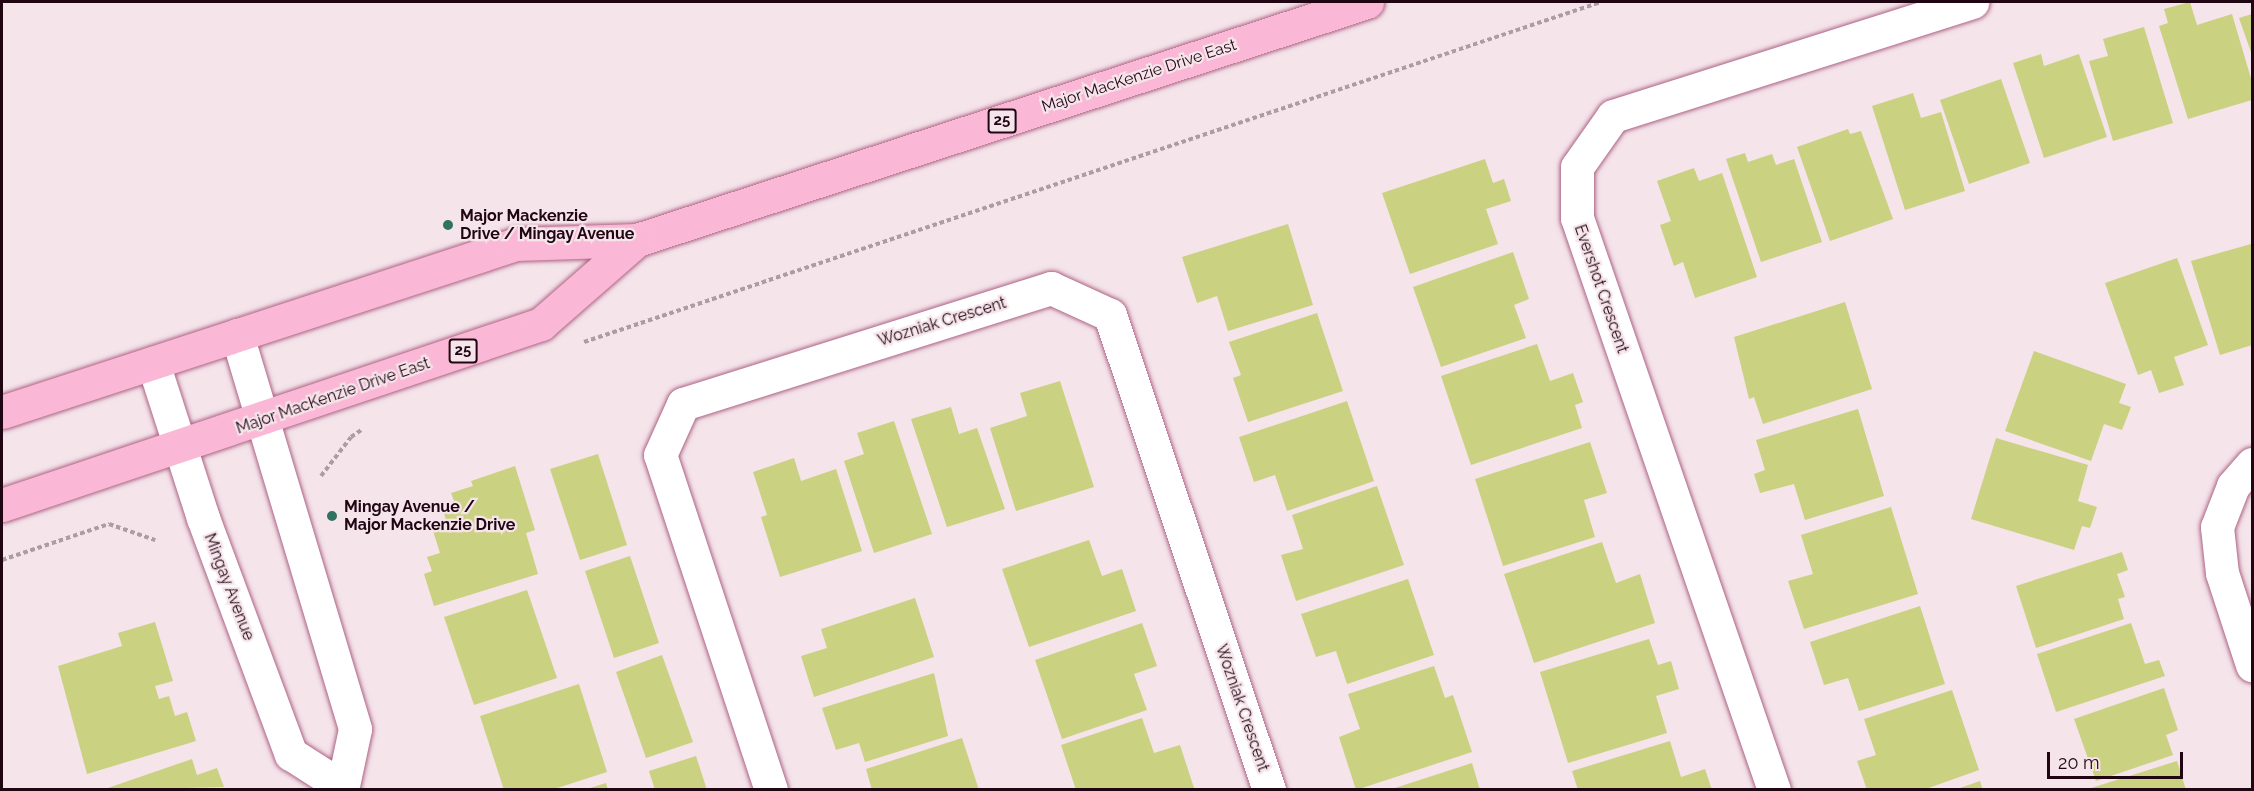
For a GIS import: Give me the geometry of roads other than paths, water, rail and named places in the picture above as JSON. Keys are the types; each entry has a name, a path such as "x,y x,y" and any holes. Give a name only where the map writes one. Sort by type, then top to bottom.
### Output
{"main road":[{"name":"Major MacKenzie Drive East","path":"2,412 516,244 637,240 1367,2"},
{"name":"Major MacKenzie Drive East","path":"2,506 179,449 541,324 637,240"}],"street":[{"name":"Evershot Crescent","path":"1774,789 1577,218 1577,167 1613,116 1972,2"},
{"name":"Wozniak Crescent","path":"771,789 660,455 683,404 1051,288 1110,315 1269,789"},
{"name":"Mingay Avenue","path":"153,363 179,449 291,754 341,788 355,729 237,336"},
{"path":"2253,464 2233,486 2217,527 2222,573 2253,665"}],"place":[{"name":"Major Mackenzie Drive / Mingay Avenue","path":"448,225"},
{"name":"Mingay Avenue / Major Mackenzie Drive","path":"332,516"}]}
